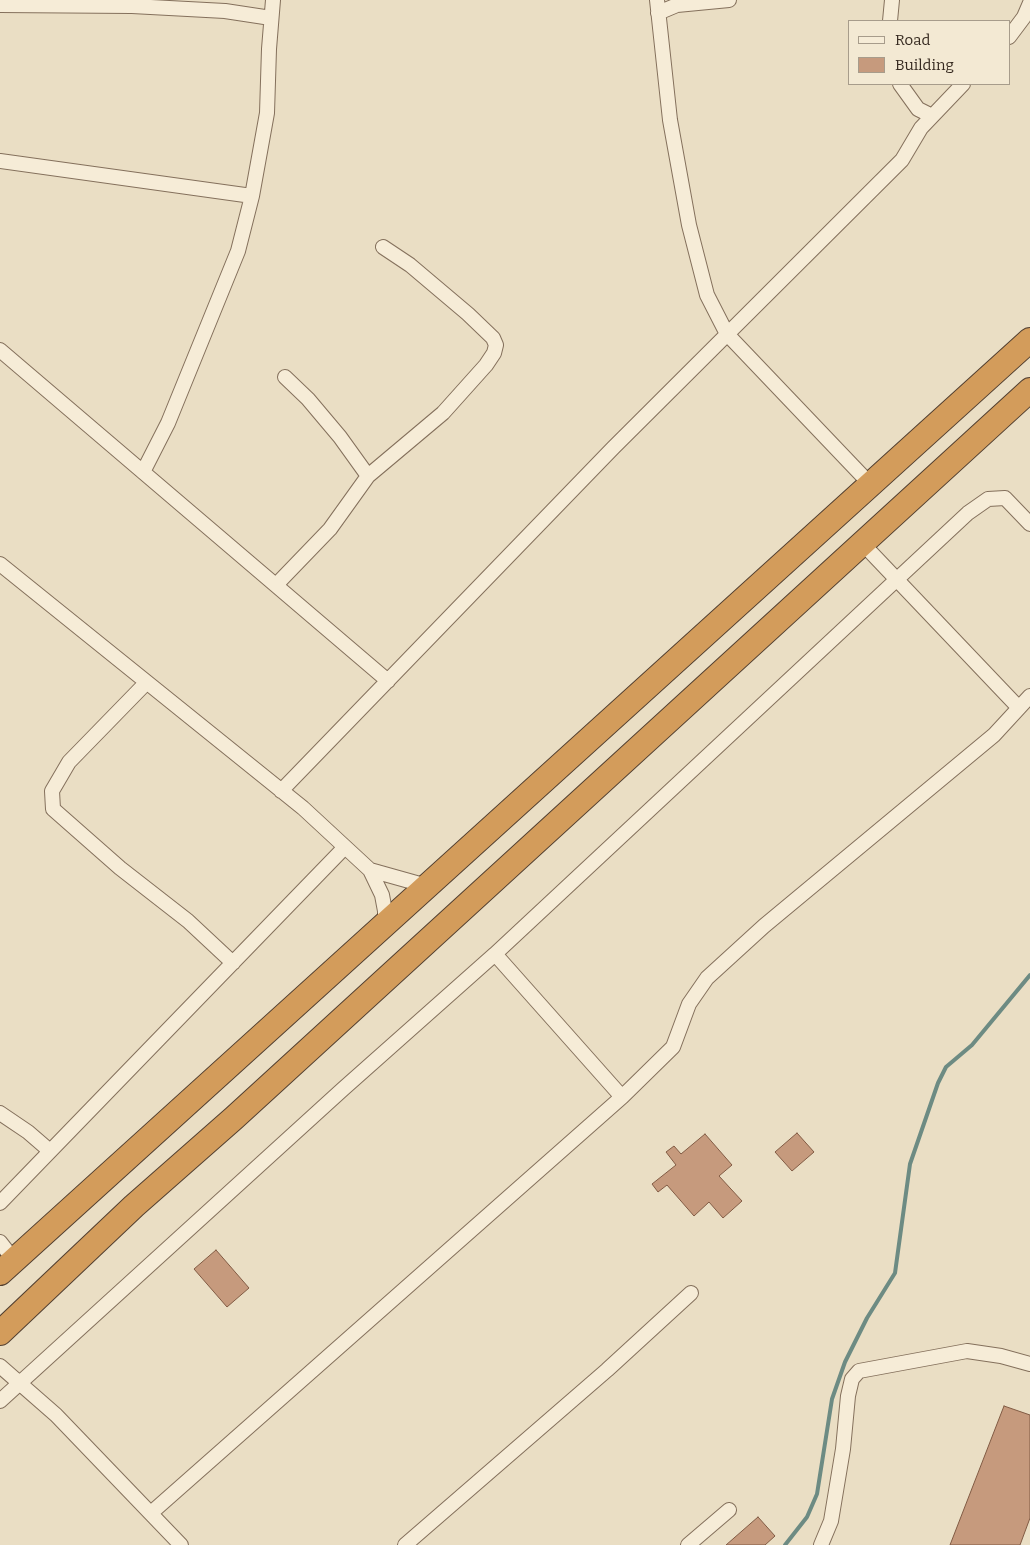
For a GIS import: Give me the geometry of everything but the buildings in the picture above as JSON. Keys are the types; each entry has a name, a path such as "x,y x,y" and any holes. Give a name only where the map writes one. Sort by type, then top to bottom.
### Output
{"highway":[{"path":"5,1258 385,924 1030,340"},
{"path":"0,1333 134,1206 234,1118 1030,390"}],"street":[{"path":"143,472 168,423 238,251 252,196 268,113 273,0"},
{"path":"729,0 658,6 670,120 690,225 707,295 727,334 871,485"},
{"path":"890,20 892,0"},
{"path":"0,5 132,3 225,11 271,18"},
{"path":"1010,36 1024,17 1030,3"},
{"path":"901,85 918,109 932,116"},
{"path":"281,791 613,448 902,160 921,128 962,85"},
{"path":"0,161 252,196"},
{"path":"276,585 330,529 368,476 442,413 486,365 494,353 496,345 493,338 468,314 410,265 383,247"},
{"path":"0,350 388,681"},
{"path":"285,377 340,437 368,476"},
{"path":"0,1401 342,1089 495,954 968,513 988,500 1005,498 1030,524"},
{"path":"862,543 1019,708"},
{"path":"0,564 281,791 370,870 382,895 385,924"},
{"path":"146,683 69,762 52,791 53,809 120,868 188,920 233,963"},
{"path":"151,1513 622,1097 673,1047 689,1004 707,978 764,926 994,735 1030,696"},
{"path":"0,1203 346,848"},
{"path":"370,870 427,886"},
{"path":"495,954 622,1097"},
{"path":"0,1113 28,1132 50,1151"},
{"path":"404,1545 607,1370 691,1293"},
{"path":"821,1545 831,1521 843,1449 850,1387 852,1379 859,1371 967,1351 1001,1356 1030,1364"},
{"path":"0,1366 56,1415 181,1545"},
{"path":"688,1545 728,1510"}],"waterway":[{"path":"785,1545 807,1517 817,1494 832,1399 845,1362 867,1318 895,1273 910,1164 938,1083 946,1067 972,1045 1030,975"}]}
